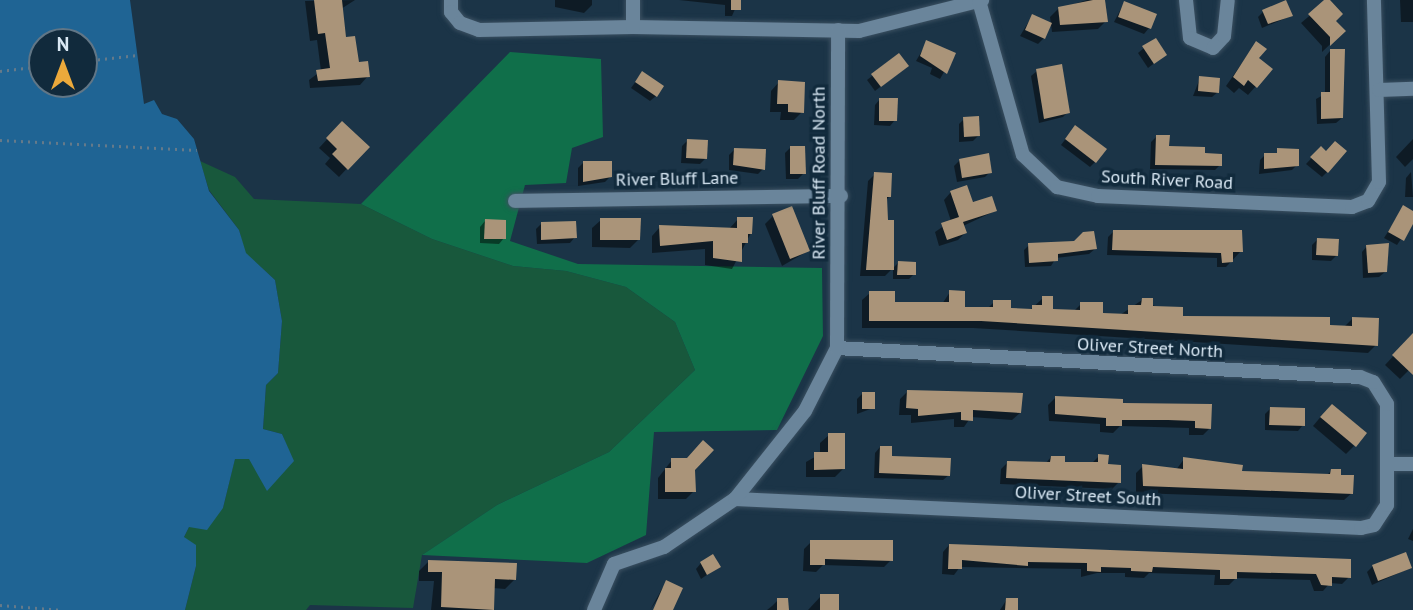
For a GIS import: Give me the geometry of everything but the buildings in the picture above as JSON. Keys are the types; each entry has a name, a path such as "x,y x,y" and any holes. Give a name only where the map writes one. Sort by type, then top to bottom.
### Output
{"street":[{"path":"451,0 451,12 460,23 480,30 633,27 859,31 980,0"},
{"path":"633,0 633,27"},
{"name":"South River Road","path":"980,0 1023,155 1057,187 1077,193 1352,207 1368,201 1379,182 1379,90 1374,0"},
{"path":"1186,0 1189,38 1213,48 1224,36 1228,0"},
{"name":"River Bluff Road North","path":"594,610 614,564 664,547 735,499 805,411 837,348 841,196 838,30"},
{"path":"1379,90 1413,89"},
{"name":"River Bluff Lane","path":"515,201 841,196"},
{"name":"Oliver Street North","path":"837,348 1360,377 1383,393 1389,464"},
{"path":"1389,464 1413,464"},
{"name":"Oliver Street South","path":"735,499 1361,528 1383,517 1389,464"}],"path":[{"path":"98,59 138,55"},
{"path":"0,71 28,68"},
{"path":"0,140 197,150"},
{"path":"0,605 62,610"}],"green space":[{"path":"510,52 601,59 603,137 572,148 566,183 525,185 510,241 578,264 822,268 823,336 777,430 654,432 646,535 587,563 422,555 497,505 609,452 695,370 675,322 626,287 566,271 513,266 432,239 361,204"},
{"path":"200,161 235,177 254,199 361,204 432,239 513,266 566,271 626,287 675,322 695,370 609,452 497,505 422,555 413,608 310,605 306,610 185,610 196,566 184,537 189,527 223,508 235,458 293,461 282,434 263,429 266,385 278,373 282,321 275,280 245,253 239,230 209,190"}],"water":[{"path":"0,0 130,0 144,104 154,100 162,114 177,119 194,139 209,191 239,230 246,253 275,280 282,321 278,373 266,385 263,429 282,434 294,461 267,491 249,459 235,459 223,508 207,530 189,527 184,537 196,545 196,566 185,610 0,610"}]}
